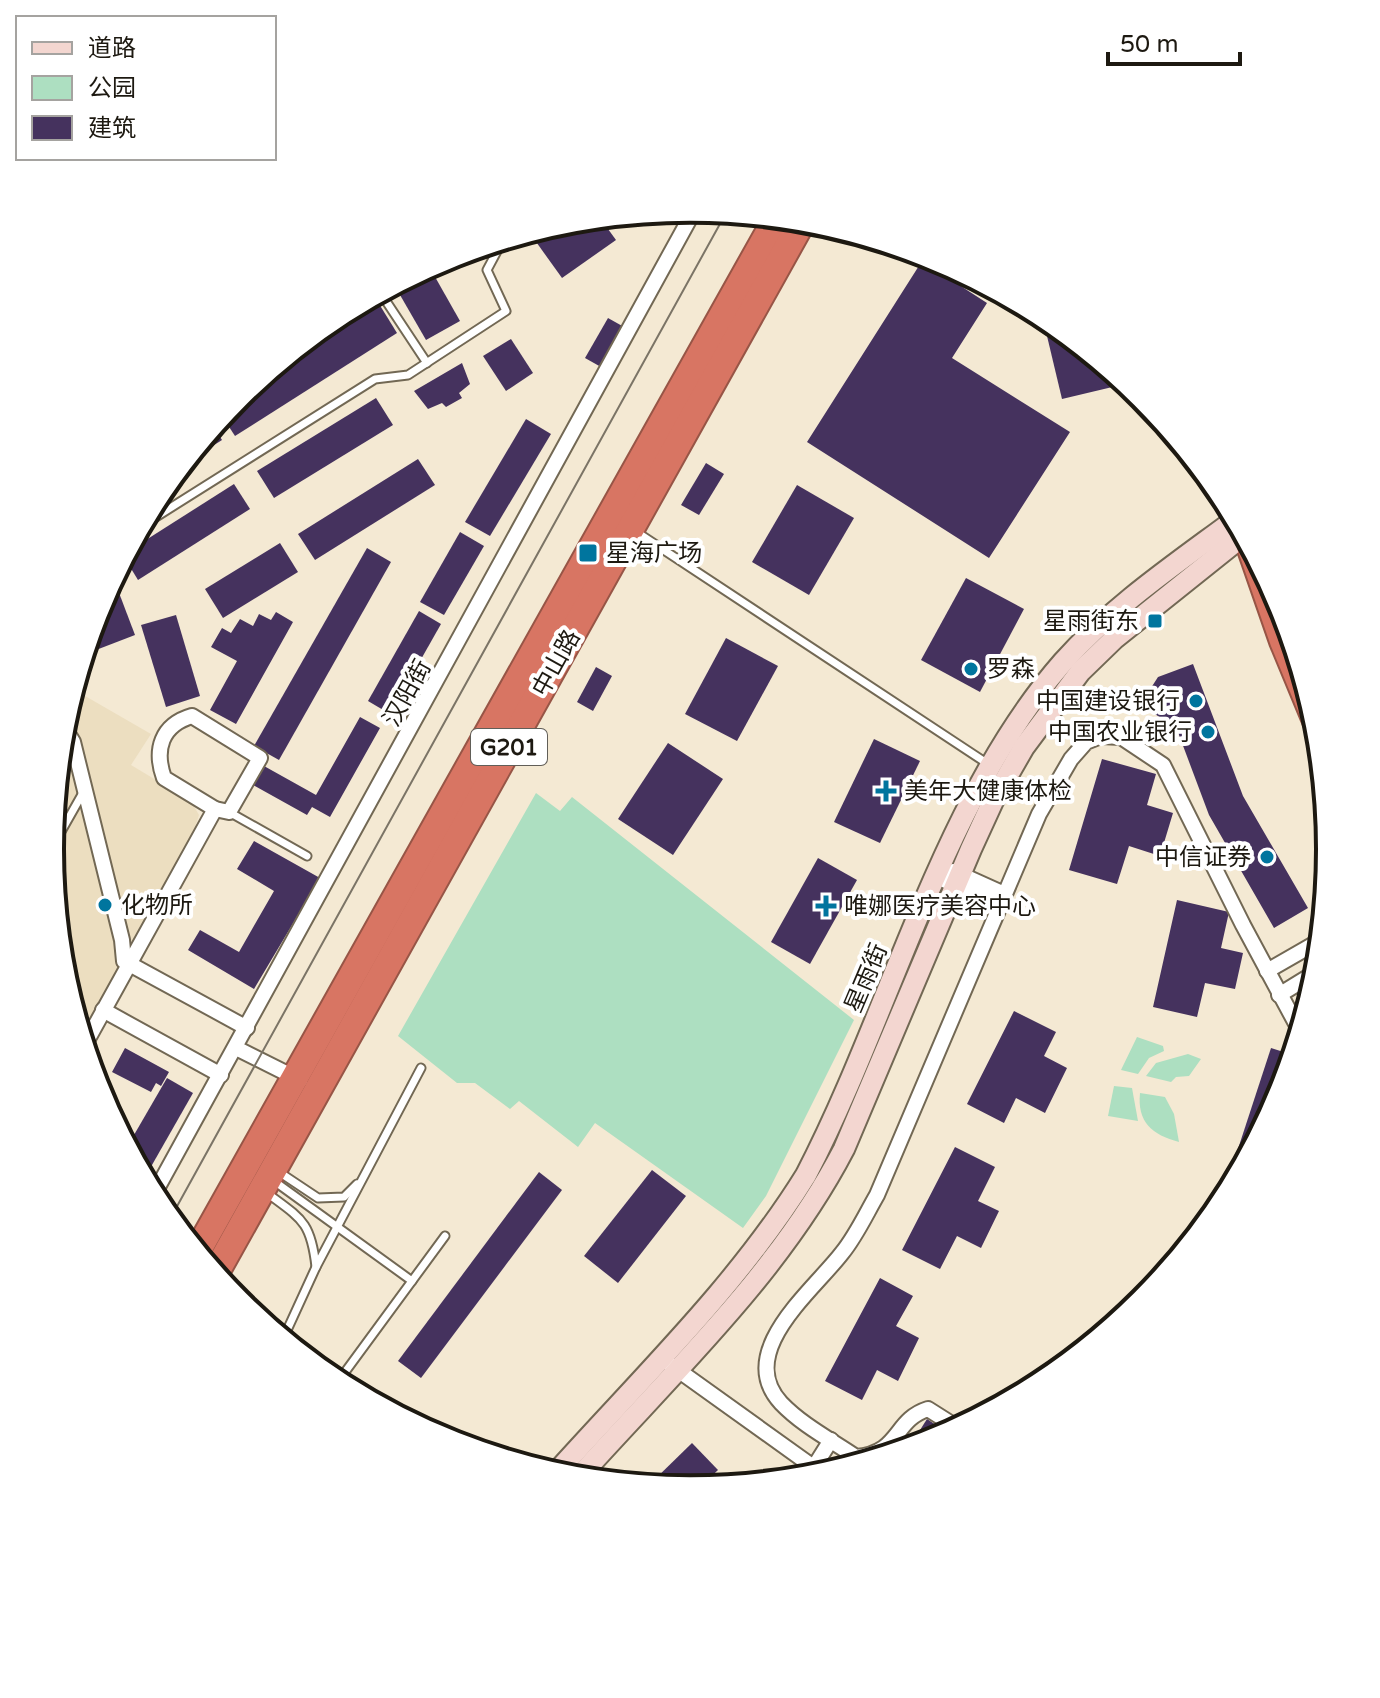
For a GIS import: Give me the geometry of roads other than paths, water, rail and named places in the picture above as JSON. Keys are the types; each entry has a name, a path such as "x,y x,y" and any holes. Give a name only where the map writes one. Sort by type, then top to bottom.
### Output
{"highway":[{"name":"中山路","path":"221,1264 268,1179 306,1084 772,228"},
{"name":"中山路","path":"203,1243 306,1084 631,529 796,232"}],"street":[{"name":"汉阳街","path":"161,1182 687,223"},
{"name":"星雨街","path":"567,1463 778,1253 825,1186 844,1149 949,876 1034,698 1065,661 1144,588 1226,526"},
{"name":"星雨街","path":"999,771 1080,672 1154,603 1235,542"},
{"path":"91,1032 222,811 260,758 192,716 178,720 166,731 159,746 159,763 164,778 222,811"},
{"path":"852,1454 779,1401 768,1380 765,1358 774,1334 845,1250 877,1195 1039,814 1071,759 1086,742 1101,736 1121,737 1163,765 1293,1018"},
{"path":"73,743 122,940 124,961 247,1028"},
{"path":"949,876 1002,899"},
{"path":"1267,971 1308,947"},
{"path":"1279,995 1302,981"},
{"path":"103,1010 221,1075"},
{"path":"236,1048 306,1084"},
{"path":"668,1363 809,1464"},
{"name":"星雨街","path":"587,1466 668,1363"},
{"path":"892,1442 912,1414 928,1409 945,1420"},
{"path":"817,1462 827,1438"}],"lane":[{"path":"163,513 375,379 408,375 506,311 487,270 496,254"},
{"path":"387,302 427,363"},
{"path":"631,529 999,771"},
{"path":"65,825 85,789"},
{"path":"222,811 307,856"},
{"path":"288,1329 316,1267 421,1068"},
{"path":"268,1179 330,1200 344,1197 361,1180"},
{"path":"268,1179 412,1281"},
{"path":"268,1179 305,1221 313,1236 316,1267"},
{"path":"346,1371 445,1236"}],"tram line":[{"path":"177,1207 720,224"}],"place":[{"name":"星海广场","path":"588,553"},
{"name":"星雨街东","path":"1155,621"},
{"name":"罗森","path":"971,669"},
{"name":"中国建设银行","path":"1196,701"},
{"name":"中国农业银行","path":"1208,732"},
{"name":"美年大健康体检","path":"886,791"},
{"name":"中信证券","path":"1267,857"},
{"name":"化物所","path":"105,905"},
{"name":"唯娜医疗美容中心","path":"826,906"}]}
